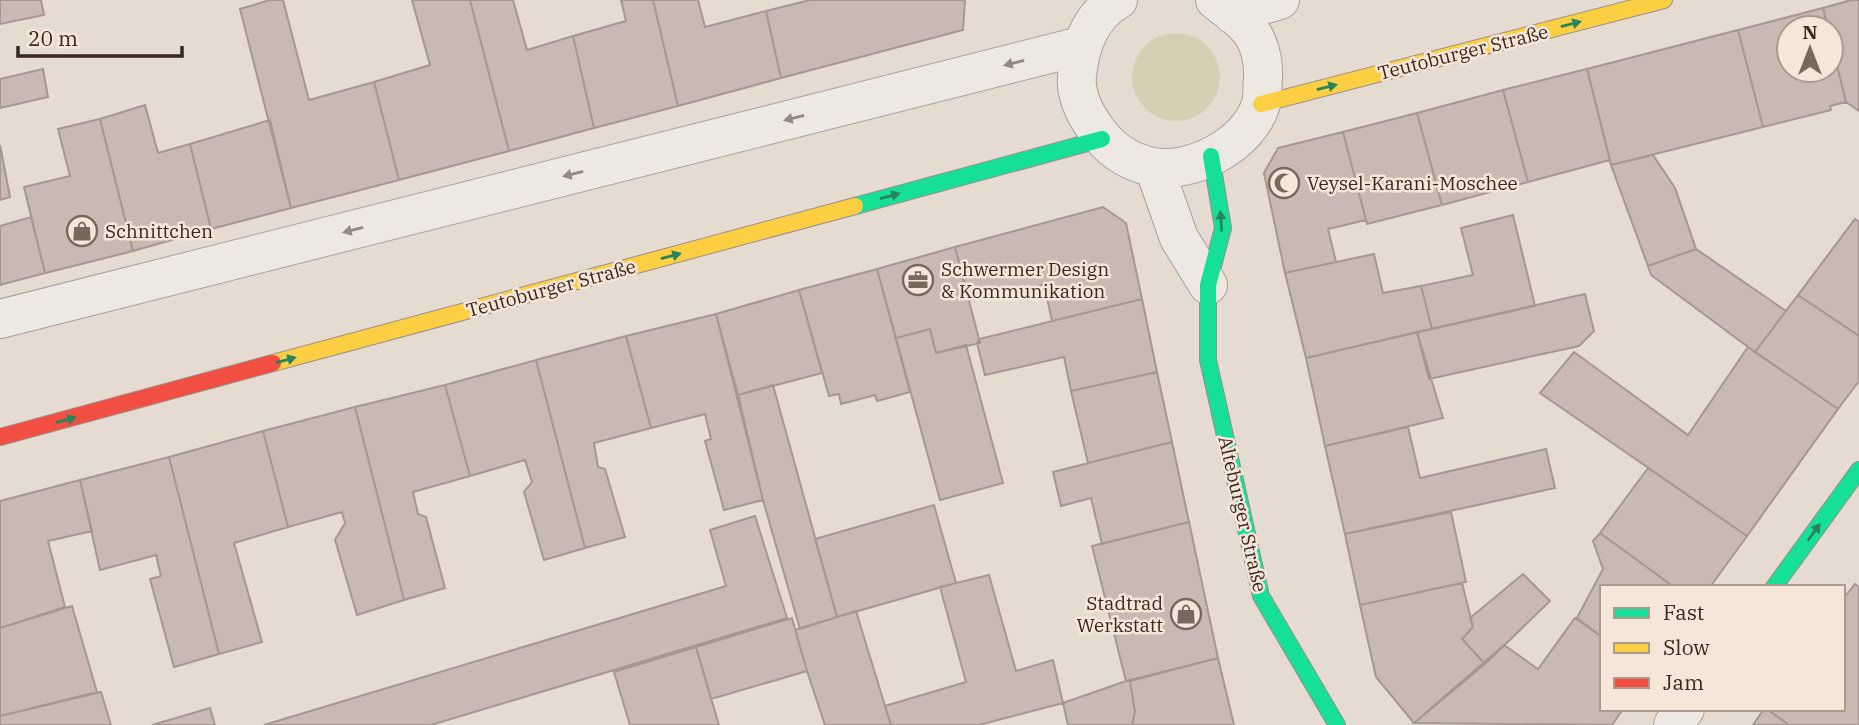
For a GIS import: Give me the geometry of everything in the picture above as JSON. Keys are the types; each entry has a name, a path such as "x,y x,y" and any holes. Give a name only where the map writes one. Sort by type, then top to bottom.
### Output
{"street":[{"path":"1224,7 1280,0"},
{"name":"Teutoburger Straße","path":"1261,104 1664,0"},
{"path":"1103,3 1081,46 1076,80 1083,110 1102,139 1126,158 1154,167 1180,166 1211,156 1239,140 1261,104 1264,68 1261,55 1250,29 1224,7"},
{"path":"0,319 1081,46"},
{"name":"Teutoburger Straße","path":"0,437 1102,139"},
{"name":"Alteburger Straße","path":"1211,156 1223,228 1208,285 1208,360 1261,596 1332,723"},
{"path":"1154,167 1179,238 1208,285"},
{"path":"1775,585 1859,470"}],"shaded area":[{"path":"1167,33 1185,33 1201,40 1213,52 1220,68 1220,86 1213,102 1201,114 1185,121 1167,121 1151,114 1139,102 1132,86 1132,68 1139,52 1151,40"}],"building":[{"path":"0,0 41,0 44,15 0,24"},
{"path":"270,0 283,0 309,100 374,82 399,180 291,208 240,9"},
{"path":"412,0 470,0 509,151 399,180 374,82 430,65"},
{"path":"470,0 513,0 527,50 573,36 594,128 509,151"},
{"path":"621,0 653,0 678,106 594,128 573,36 626,21"},
{"path":"653,0 698,0 705,27 766,11 781,78 678,106"},
{"path":"810,0 965,0 963,30 781,78 766,11"},
{"path":"1859,0 1859,111 1846,102 1842,84 1845,84 1845,14 1824,14 1823,8"},
{"path":"1823,8 1824,14 1800,14"},
{"path":"1775,20 1775,84 1842,84 1846,102 1830,106 1831,110 1763,127 1738,30"},
{"path":"1738,30 1763,127 1611,165 1587,69"},
{"path":"43,69 48,97 0,108 0,79"},
{"path":"1587,69 1610,160 1528,182 1503,90"},
{"path":"1503,90 1528,182 1442,205 1417,113"},
{"path":"145,105 158,153 190,144 211,229 133,251 100,119"},
{"path":"1417,113 1442,205 1367,224 1343,132"},
{"path":"100,119 133,251 45,273 24,187 70,176 58,129"},
{"path":"270,120 291,208 211,229 190,144"},
{"path":"1343,132 1366,220 1328,229 1336,262 1285,273 1264,173 1278,148"},
{"path":"0,145 10,197 0,200"},
{"path":"1653,155 1675,188 1696,249 1648,266 1611,165"},
{"path":"1103,207 1126,223 1142,299 1052,321 1044,284 1022,294 968,300 955,247"},
{"path":"1513,215 1535,306 1432,329 1421,286 1473,275 1461,228"},
{"path":"31,217 45,273 0,285 0,226"},
{"path":"1855,219 1859,222 1859,336 1798,295"},
{"path":"955,247 980,343 936,353 930,329 896,338 877,269"},
{"path":"1696,249 1786,311 1755,352 1651,275 1648,266"},
{"path":"1374,254 1383,293 1421,286 1432,329 1306,358 1285,273"},
{"path":"877,269 910,392 877,401 875,395 841,404 839,394 829,396 799,290"},
{"path":"799,290 822,373 738,395 716,314"},
{"path":"1585,294 1594,331 1579,346 1429,379 1417,332"},
{"path":"1798,295 1859,336 1859,381 1838,409 1755,352"},
{"path":"1142,299 1157,372 1071,391 1064,357 985,375 977,343 979,339"},
{"path":"716,314 763,500 724,510 705,441 711,439 705,414 651,428 626,336"},
{"path":"930,329 936,353 966,345 1003,483 940,500 896,338"},
{"path":"1417,332 1443,418 1325,446 1306,358"},
{"path":"626,336 651,428 594,443 598,467 605,469 625,537 585,548 536,360"},
{"path":"1748,347 1838,409 1747,536 1540,393 1574,352 1688,435"},
{"path":"536,360 585,548 544,560 524,492 532,482 525,460 470,476 445,385"},
{"path":"1157,372 1172,442 1088,463 1071,391"},
{"path":"445,385 470,476 413,492 418,514 426,517 445,588 404,600 355,407"},
{"path":"773,385 837,617 800,629 763,500 738,395"},
{"path":"355,407 404,600 357,615 335,540 345,523 342,512 288,527 263,431"},
{"path":"1408,427 1420,478 1546,449 1555,488 1345,534 1325,446"},
{"path":"263,431 288,527 234,543 262,642 219,654 169,457"},
{"path":"1172,442 1189,522 1102,544 1091,498 1061,506 1053,472"},
{"path":"169,457 219,654 174,667 150,579 161,576 156,555 100,570 80,480"},
{"path":"1648,468 1747,536 1711,585 1671,585 1600,533"},
{"path":"80,480 92,531 48,541 65,607 0,628 0,501"},
{"path":"934,505 956,583 837,617 815,539"},
{"path":"1451,512 1466,582 1360,605 1345,534"},
{"path":"755,516 787,618 431,725 264,725 726,586 710,530"},
{"path":"1189,522 1218,658 1126,681 1092,546"},
{"path":"1600,533 1671,585 1600,585 1600,635 1577,618 1603,569 1593,541"},
{"path":"1523,574 1550,601 1485,664 1462,639 1473,627 1470,618"},
{"path":"989,575 1016,671 1053,660 1063,703 979,725 891,725 885,706 966,682 940,587"},
{"path":"1462,583 1473,627 1462,639 1485,664 1414,723 1376,677 1360,605"},
{"path":"1855,584 1859,587 1859,725 1789,725 1770,711 1845,711 1845,596"},
{"path":"72,606 97,692 0,716 0,628"},
{"path":"856,611 891,725 825,725 807,671 795,630"},
{"path":"792,618 807,671 711,699 696,647"},
{"path":"1575,618 1600,636 1600,711 1622,711 1612,725 1414,723 1504,645 1538,669"},
{"path":"696,647 719,725 630,725 614,672"},
{"path":"1218,658 1234,725 1132,725 1135,712 1130,681"},
{"path":"1130,681 1135,712 1132,725 1068,725 1063,703"},
{"path":"101,692 111,725 0,725 0,716"},
{"path":"210,708 215,725 152,725"},
{"path":"1763,711 1770,711 1789,725 1753,725"}],"traffic: fast":[{"path":"855,206 1102,139"},
{"path":"1211,156 1223,228 1208,285 1208,360 1261,596 1337,725"},
{"path":"1775,585 1859,470"}],"traffic: slow":[{"path":"1261,104 1664,0"},
{"path":"273,363 855,206"}],"traffic: jam":[{"path":"0,437 273,363"}],"place":[{"name":"Veysel-Karani-Moschee","path":"1284,183"},
{"name":"Schnittchen","path":"82,231"},
{"name":"Schwermer Design & Kommunikation","path":"918,280"},
{"name":"Stadtrad Werkstatt","path":"1186,614"}]}
